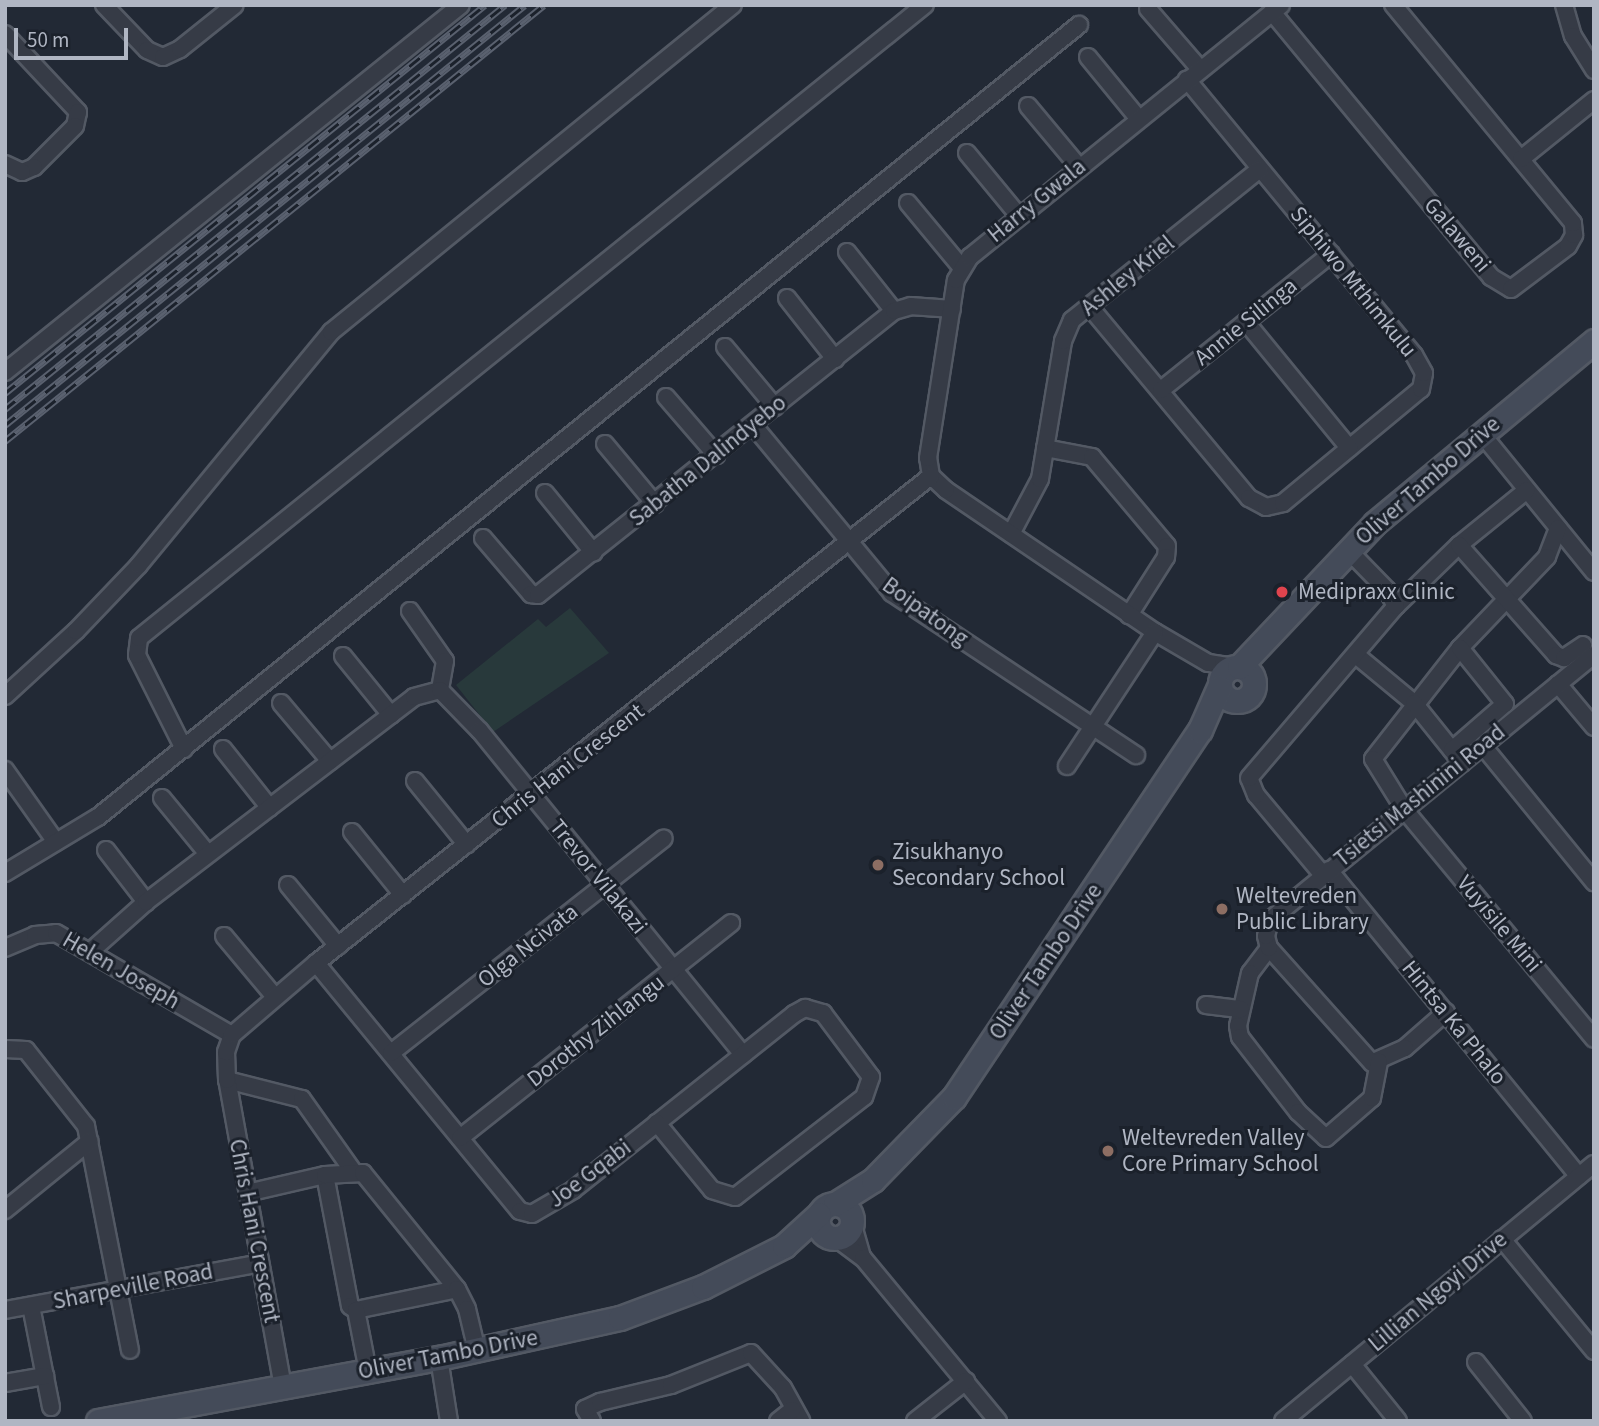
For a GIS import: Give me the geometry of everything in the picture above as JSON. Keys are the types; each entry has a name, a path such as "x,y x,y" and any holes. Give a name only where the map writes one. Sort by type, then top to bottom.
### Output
{"street":[{"path":"106,6 147,50 163,57 180,49 234,5"},
{"path":"5,372 461,5"},
{"path":"5,696 76,631 139,565 331,332 733,5"},
{"path":"184,749 137,654 139,638 925,5"},
{"path":"1253,5 1272,12"},
{"name":"Galaweni","path":"1272,12 1491,277 1506,289 1518,286 1548,262 1574,235 1570,217 1393,5"},
{"path":"1564,5 1573,36 1594,70"},
{"name":"Siphiwo Mthimkulu","path":"1089,306 1249,498 1266,507 1283,503 1413,397 1425,380 1413,355 1260,169 1148,9"},
{"name":"Harry Gwala","path":"931,476 928,457 952,309 962,268 978,248 1272,12"},
{"path":"5,873 98,817 1079,24"},
{"path":"5,34 78,112 75,126 34,167 22,172 5,164"},
{"path":"1088,57 1139,119"},
{"path":"1521,159 1594,100"},
{"path":"1028,106 1079,167"},
{"path":"967,153 1019,216"},
{"name":"Ashley Kriel","path":"1011,534 1036,489 1065,331 1089,306 1260,169"},
{"path":"908,203 962,268"},
{"path":"847,252 894,311 911,306 952,309"},
{"name":"Annie Silinga","path":"1161,390 1331,254"},
{"path":"787,298 835,359"},
{"name":"Sabatha Dalindyebo","path":"483,538 534,596 594,553 894,311"},
{"path":"1246,322 1349,448"},
{"name":"Oliver Tambo Drive","path":"99,1421 477,1351 620,1318 703,1287 837,1222 873,1180 954,1097 1233,677 1348,550 1481,433 1594,341"},
{"path":"725,347 775,407"},
{"path":"666,397 716,455"},
{"name":"Boipatong","path":"753,425 892,593 1136,755"},
{"path":"1481,433 1594,572"},
{"path":"605,444 655,504"},
{"path":"1045,448 1092,457 1167,546 1166,557 1129,615"},
{"path":"931,476 1129,615 1233,677"},
{"name":"Chris Hani Crescent","path":"283,1387 226,1080 226,1052 232,1035 316,963 532,795 931,476"},
{"path":"1460,648 1503,702 1502,710 1457,757 1414,703 1356,655 1396,606 1459,545 1527,489"},
{"path":"545,493 594,553"},
{"path":"1414,703 1506,595 1547,557 1558,528"},
{"path":"1459,545 1560,658 1588,650"},
{"path":"1348,550 1387,590 1396,606"},
{"path":"91,951 146,902 422,691 440,690 445,661 410,611"},
{"path":"1067,766 1155,632"},
{"name":"Tsietsi Mashinini Road","path":"1269,948 1266,936 1270,920 1404,809 1457,757 1483,746 1558,684 1588,650"},
{"name":"Hintsa Ka Phalo","path":"1356,655 1249,778 1256,795 1588,1173"},
{"path":"343,656 391,715"},
{"name":"Oliver Tambo Drive","path":"1200,730 1251,695 1233,677"},
{"path":"1558,684 1594,727"},
{"name":"Trevor Vilakazi","path":"440,690 450,696 743,1055"},
{"path":"281,703 330,761"},
{"name":"Vuyisile Mini","path":"1414,703 1372,756 1404,809 1594,1039"},
{"path":"1483,746 1594,881"},
{"path":"223,749 270,808"},
{"path":"5,770 56,842"},
{"path":"415,781 467,845"},
{"path":"162,797 208,854"},
{"path":"352,832 403,895"},
{"name":"Olga Ncivata","path":"391,1053 664,838"},
{"path":"106,850 146,902"},
{"path":"288,885 338,946"},
{"name":"Dorothy Zihlangu","path":"460,1138 731,923"},
{"name":"Helen Joseph","path":"5,948 47,933 91,951 232,1035"},
{"path":"224,936 275,997"},
{"path":"1379,1062 1372,1098 1324,1144 1242,1042 1238,1026 1250,973 1269,948 1363,1056 1379,1062 1405,1048 1446,1012"},
{"name":"Joe Gqabi","path":"316,963 520,1210 532,1214 573,1190 657,1123 743,1055 799,1010 810,1007 823,1013 869,1070 872,1084 864,1097 742,1194 719,1195 657,1123"},
{"path":"1206,1005 1241,1009"},
{"path":"5,1049 26,1050 80,1116 90,1141 130,1350"},
{"path":"226,1080 302,1099 353,1171"},
{"path":"5,1210 90,1141"},
{"path":"247,1193 353,1171 367,1176 457,1289 467,1309 477,1351"},
{"name":"Lillian Ngoyi Drive","path":"1283,1421 1502,1239 1588,1173"},
{"path":"325,1175 346,1296 356,1310 368,1371"},
{"path":"837,1222 863,1258 998,1421"},
{"path":"1502,1239 1594,1350"},
{"name":"Sharpeville Road","path":"5,1310 260,1263"},
{"path":"356,1310 457,1289"},
{"path":"31,1306 51,1407"},
{"path":"592,1421 585,1409 600,1402 671,1385 746,1354 757,1357 783,1388 797,1415 778,1421"},
{"path":"439,1358 449,1421"},
{"path":"1476,1362 1524,1421"},
{"path":"1352,1364 1398,1421"},
{"path":"5,1383 45,1376"},
{"path":"915,1421 966,1381"}],"shaded area":[{"path":"570,608 609,653 493,732 456,685 538,619 546,627"}],"railway":[{"path":"5,393 485,5"},
{"path":"5,409 505,5"},
{"path":"5,425 525,5"},
{"path":"5,441 544,5"}],"place":[{"name":"Medipraxx Clinic","path":"1282,592"},
{"name":"Zisukhanyo Secondary School","path":"878,865"},
{"name":"Weltevreden Public Library","path":"1222,909"},
{"name":"Weltevreden Valley Core Primary School","path":"1108,1151"}]}
